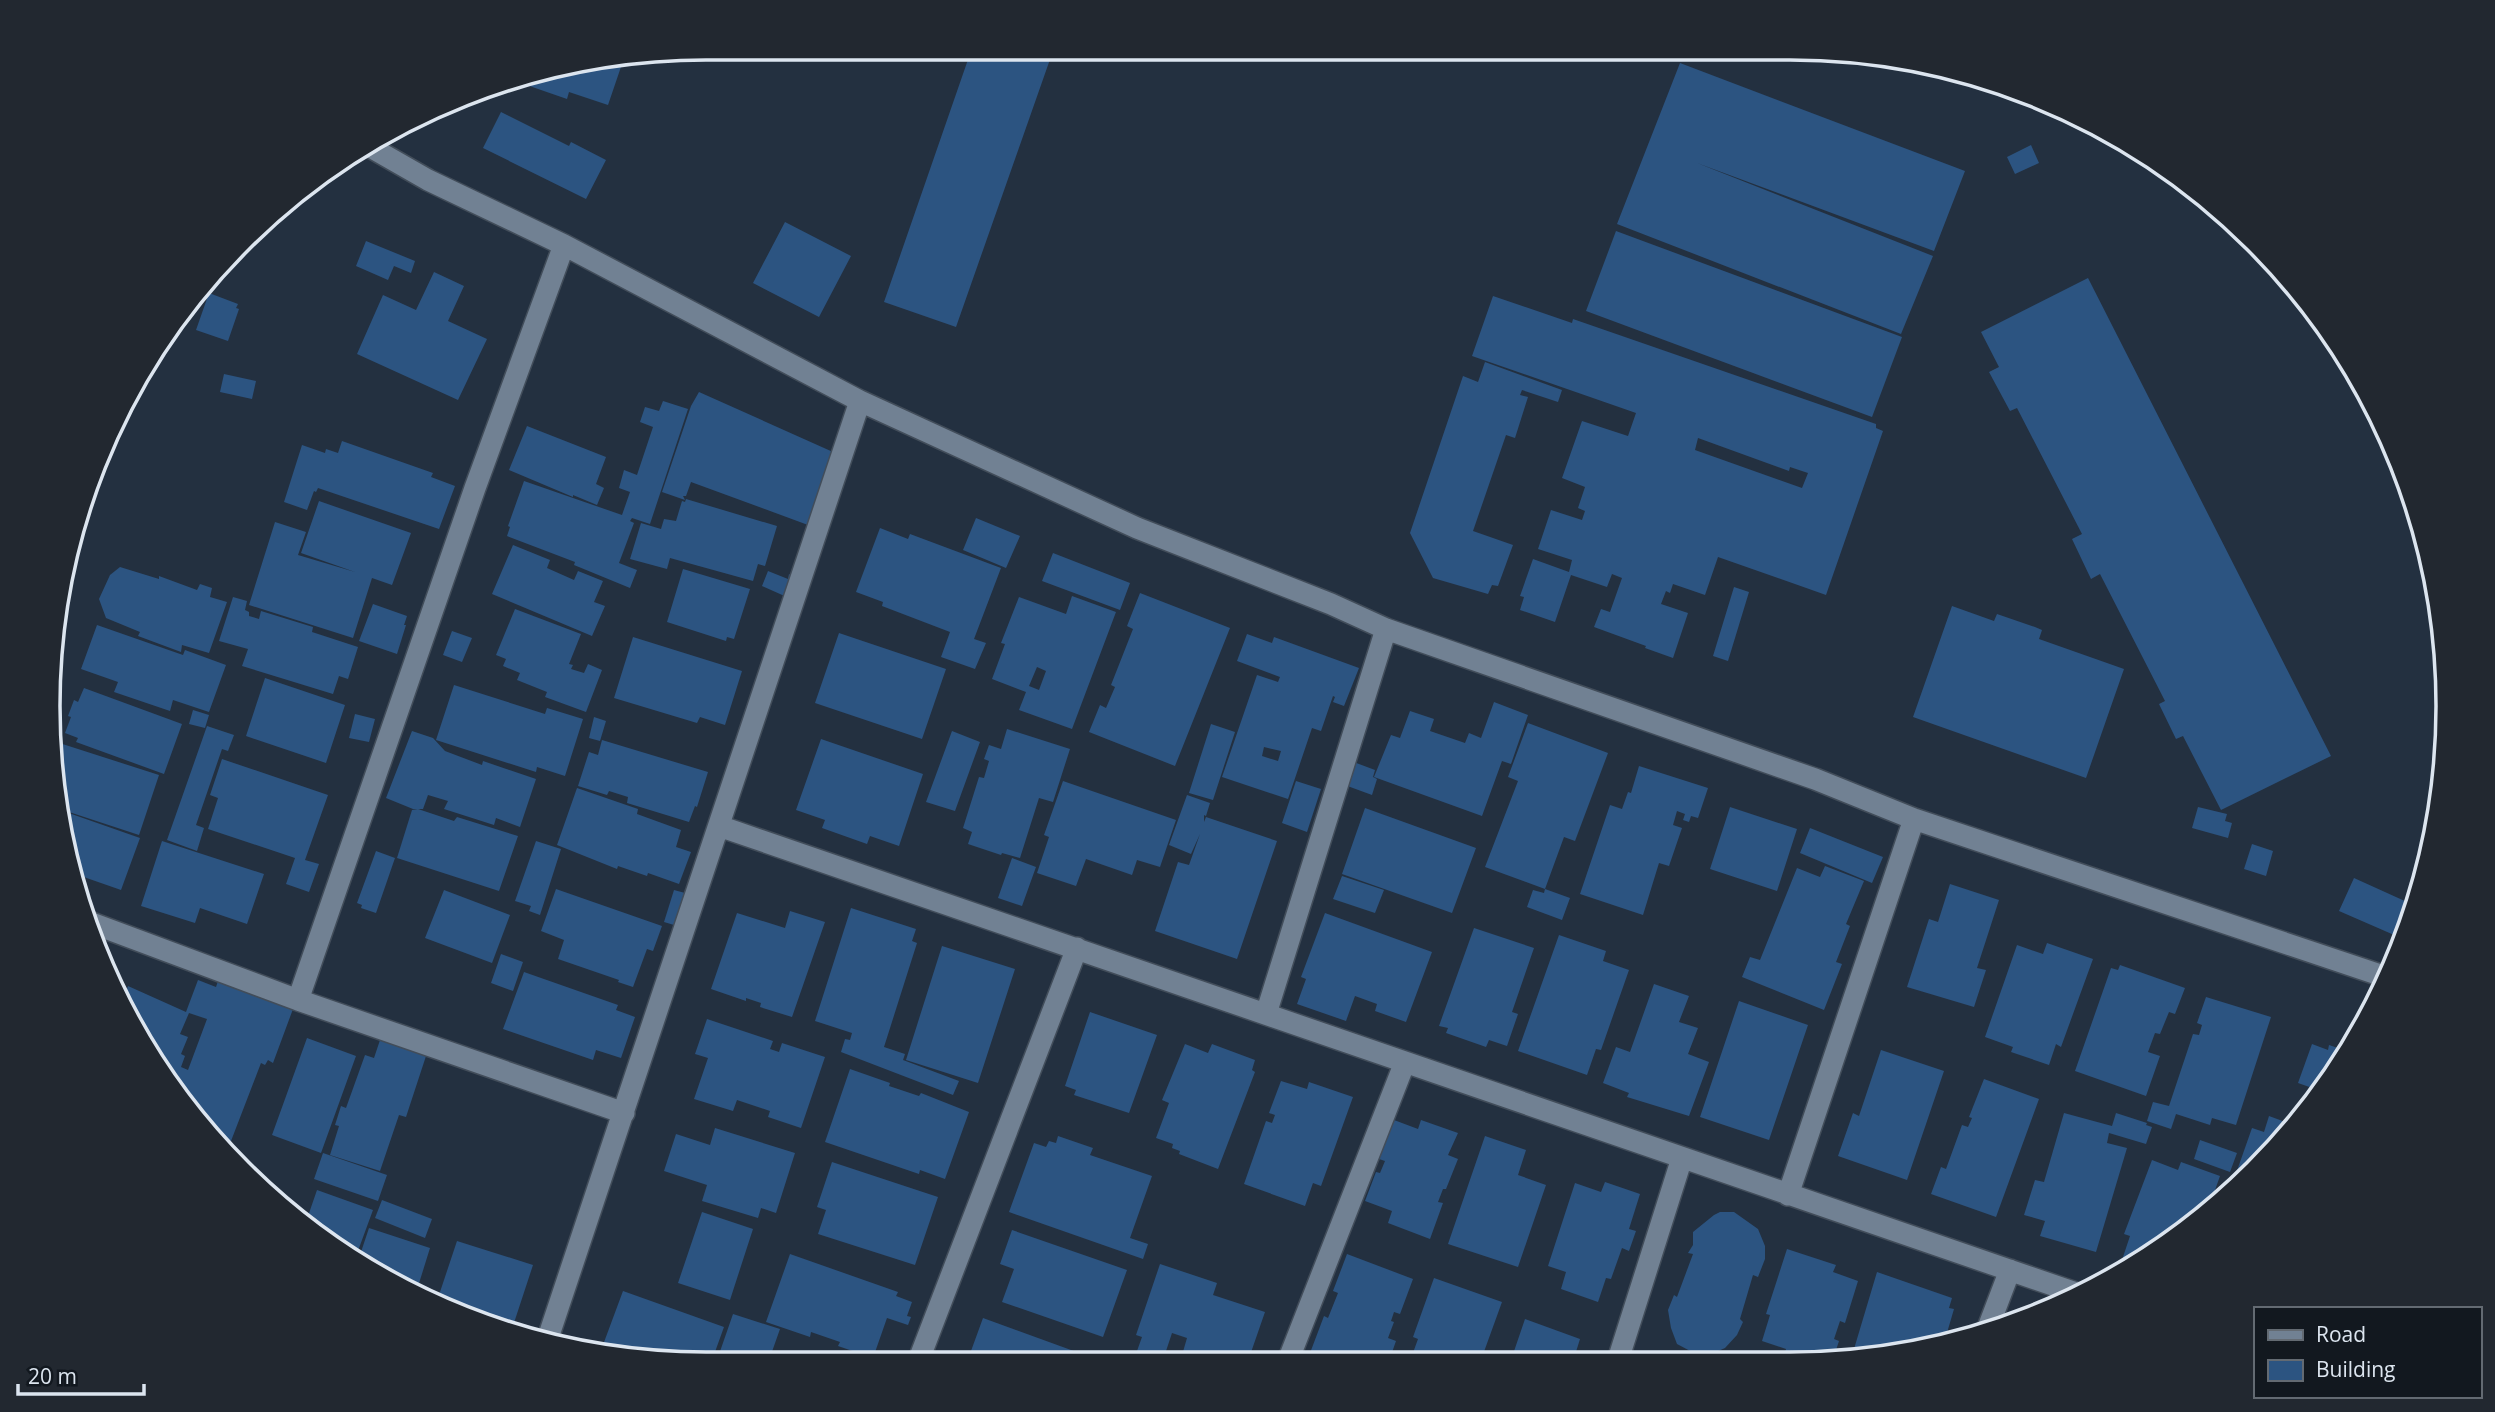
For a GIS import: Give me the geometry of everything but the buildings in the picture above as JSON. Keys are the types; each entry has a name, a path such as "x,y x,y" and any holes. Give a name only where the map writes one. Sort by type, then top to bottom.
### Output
{"street":[{"path":"376,150 428,180 564,245 860,401 1137,528 1331,604 1386,629 1815,779 1914,819 2377,974"},
{"path":"298,1000 475,488 564,245"},
{"path":"550,1333 860,401"},
{"path":"1266,1014 1386,629"},
{"path":"1788,1195 1914,819"},
{"path":"719,826 2067,1290"},
{"path":"98,926 298,1000 624,1114"},
{"path":"922,1352 1077,948"},
{"path":"1292,1352 1405,1062"},
{"path":"1621,1352 1682,1158"},
{"path":"1991,1320 2010,1270"}]}
